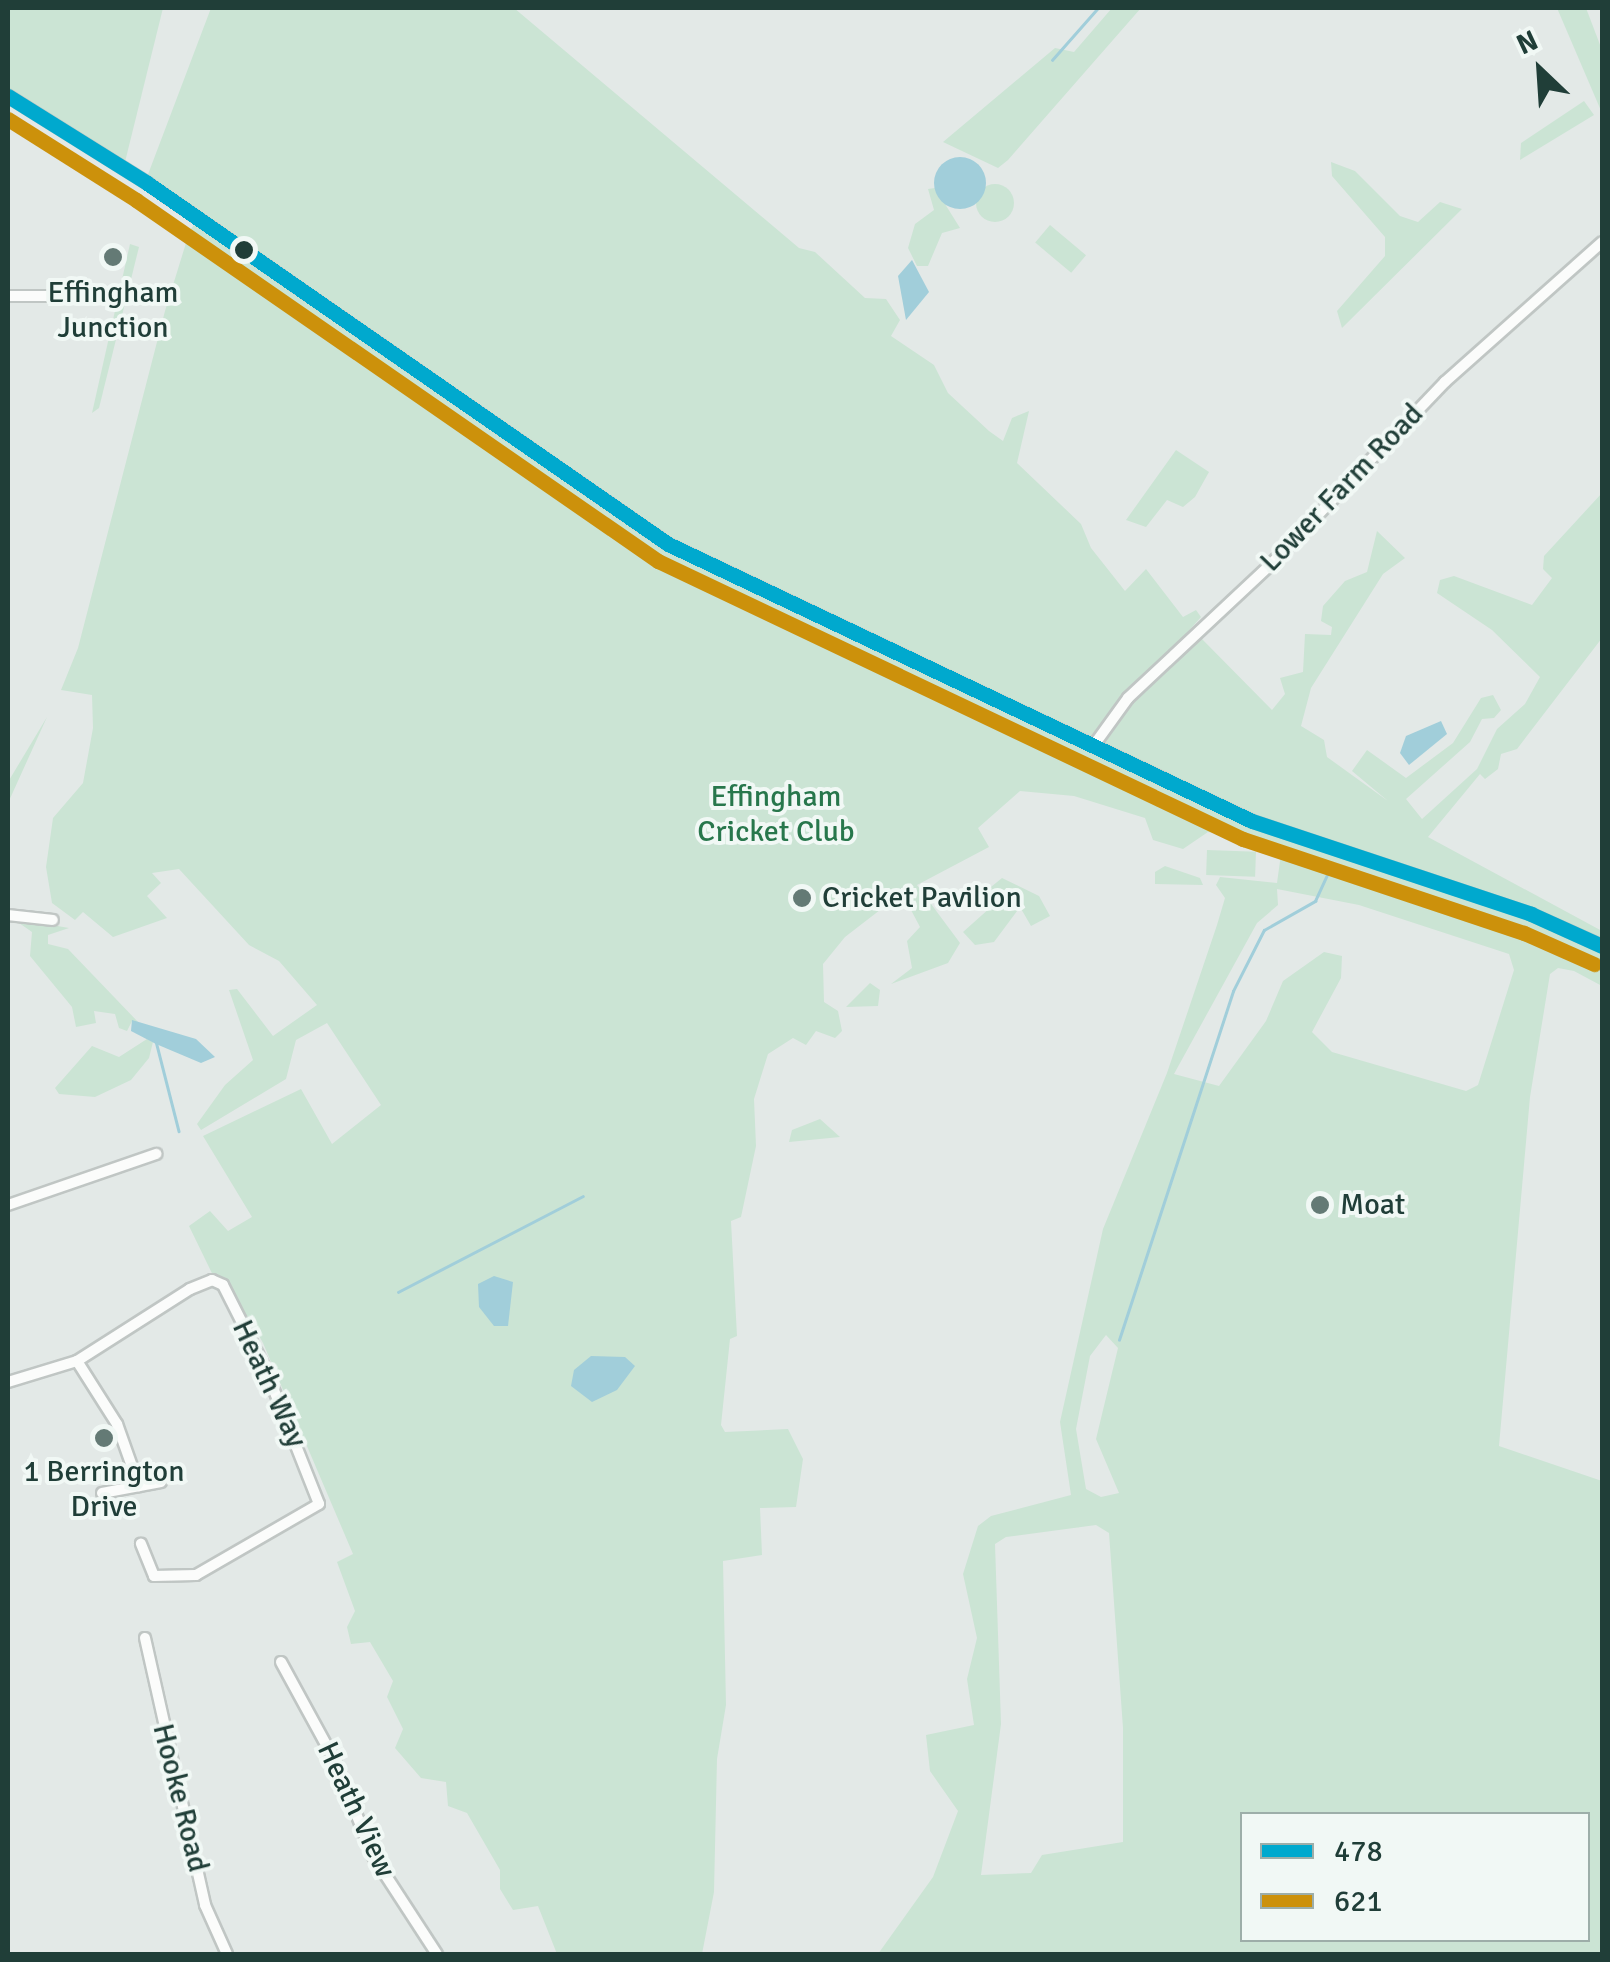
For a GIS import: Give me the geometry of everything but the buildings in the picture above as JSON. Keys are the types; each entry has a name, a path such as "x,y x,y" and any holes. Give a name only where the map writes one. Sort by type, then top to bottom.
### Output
{"street":[{"path":"8,96 148,182 668,544 1295,839 1499,903 1602,946"},
{"name":"Lower Farm Road","path":"1094,745 1128,698 1270,565 1445,382 1602,242"},
{"path":"8,296 55,296"},
{"path":"8,915 53,920"},
{"path":"8,1206 156,1154"},
{"name":"Heath Way","path":"8,1382 77,1361 174,1298 220,1282 266,1370 319,1497 316,1509 196,1574 154,1576 142,1543"},
{"path":"77,1361 117,1424 138,1486"},
{"path":"102,1493 162,1482"},
{"name":"Hooke Road","path":"145,1638 206,1906 227,1954"},
{"name":"Heath View","path":"280,1662 334,1761 373,1856 437,1954"}],"green space":[{"path":"8,8 163,8 125,162 8,90"},
{"name":"Effingham Cricket Club","path":"211,8 514,8 799,248 815,252 865,298 886,299 900,320 891,336 934,365 948,393 989,431 1003,441 1012,418 1029,411 1017,463 1081,524 1091,548 1125,591 1146,569 1183,617 1196,610 1201,617 1186,634 1200,637 1272,710 1285,694 1280,678 1303,672 1305,634 1331,635 1332,627 1321,621 1323,606 1345,581 1367,572 1377,531 1405,558 1383,574 1311,688 1301,726 1324,740 1327,757 1388,801 1352,771 1367,750 1406,778 1453,743 1481,698 1493,695 1501,710 1494,718 1482,719 1470,742 1406,799 1422,819 1477,769 1497,729 1525,704 1540,677 1492,630 1437,593 1440,580 1454,576 1532,605 1552,578 1543,569 1544,556 1602,493 1602,638 1517,749 1501,754 1498,769 1485,779 1480,774 1428,837 1602,931 1602,986 1574,971 1558,968 1550,974 1530,1097 1499,1446 1602,1481 1602,1954 878,1954 933,1877 958,1811 930,1771 926,1735 974,1725 967,1679 977,1638 963,1574 978,1526 991,1516 1071,1495 1060,1422 1103,1229 1167,1073 1217,925 1225,898 1216,885 1220,877 1277,883 1281,854 1249,846 1246,837 1208,832 1183,849 1153,840 1145,818 1074,796 1020,791 978,828 989,847 917,885 960,943 948,963 891,984 912,968 907,941 920,927 902,893 845,937 823,964 824,1002 838,1011 842,1031 835,1038 816,1031 806,1045 793,1038 768,1054 754,1099 756,1146 741,1217 731,1221 737,1336 730,1339 721,1425 725,1432 788,1429 803,1459 796,1507 760,1508 762,1555 723,1561 726,1705 717,1759 714,1892 702,1954 557,1954 538,1906 513,1910 500,1889 500,1870 467,1813 448,1806 446,1782 421,1778 395,1748 403,1729 387,1697 393,1681 370,1642 351,1644 347,1627 355,1611 337,1562 353,1554 263,1343 258,1334 242,1335 189,1226 210,1211 228,1231 252,1217 203,1136 301,1089 332,1144 381,1105 327,1023 296,1040 286,1079 201,1130 197,1124 225,1085 253,1060 229,990 237,989 273,1036 317,1005 279,961 249,945 179,869 152,873 161,883 147,896 167,918 113,937 83,912 75,920 52,903 46,867 53,818 83,783 93,728 92,695 61,690 78,648 165,311 190,230 202,215 147,177","holes":["1277,889 1359,905 1509,954 1514,970 1478,1085 1466,1091 1332,1052 1312,1032 1341,978 1342,956 1324,952 1283,981 1266,1021 1219,1086 1174,1074 1257,923 1278,905","1106,1335 1118,1348 1096,1439 1119,1493 1101,1497 1086,1489 1076,1429 1090,1356","1096,1525 1109,1533 1123,1728 1123,1842 1042,1855 1031,1873 981,1875 1001,1724 995,1544 1006,1537"]},
{"path":"1112,8 1141,8 998,168 943,142 1055,48 1074,52"},
{"path":"1557,8 1586,8 1602,50 1602,113"},
{"path":"1584,101 1594,115 1520,160 1521,143"},
{"path":"1331,162 1355,171 1400,216 1418,222 1440,202 1462,209 1342,328 1337,311 1385,256 1385,237 1332,176"},
{"path":"995,184 1009,189 1014,203 1009,217 995,222 981,217 976,203 981,189"},
{"path":"935,188 960,228 942,233 928,266 917,266 908,248 915,224 934,210 928,189"},
{"path":"1050,225 1086,255 1071,273 1035,243"},
{"path":"130,244 139,247 99,408 92,413"},
{"path":"1176,450 1209,472 1195,497 1183,507 1167,500 1146,527 1126,520"},
{"path":"47,717 8,803 8,782"},
{"path":"1207,850 1256,852 1255,877 1206,875"},
{"path":"1165,866 1200,878 1203,885 1155,884 1155,872"},
{"path":"1002,878 1039,896 1050,916 1031,926 1020,907 994,942 975,945 963,932 991,907 986,891"},
{"path":"12,918 69,928 48,935 48,944 68,949 139,1023 132,1021 127,1031 119,1028 115,1014 94,1011 96,1023 76,1027 72,1007 30,956 32,932"},
{"path":"870,983 880,990 878,1006 846,1007"},
{"path":"147,1039 153,1042 149,1058 131,1080 95,1097 59,1094 55,1088 92,1046 119,1057"},
{"path":"820,1119 840,1137 789,1142 792,1130"}],"water":[{"path":"960,157 978,165 986,183 978,201 960,209 942,201 934,183 942,165"},
{"path":"912,260 929,292 906,320 898,276"},
{"path":"1441,721 1447,734 1409,765 1400,753 1406,736"},
{"path":"132,1020 196,1039 215,1057 201,1063 156,1044 131,1031"},
{"path":"494,1276 513,1282 508,1326 494,1326 479,1307 478,1284"},
{"path":"591,1356 625,1357 635,1366 617,1390 592,1402 571,1386 574,1370"}],"waterway":[{"path":"1052,60 1098,8"},
{"path":"1119,1340 1233,991 1264,930 1315,901 1332,864"},
{"path":"156,1041 179,1131"},
{"path":"398,1292 583,1196"}],"transit line":[{"name":"478","path":"8,96 147,183 668,544 1252,821 1531,914 1602,946"},
{"name":"621","path":"8,119 136,200 658,561 1243,839 1524,933 1594,964"}],"place":[{"name":"Effingham Junction","path":"113,257"},
{"name":"Cricket Pavilion","path":"802,898"},
{"name":"Moat","path":"1320,1205"},
{"name":"1 Berrington Drive","path":"104,1438"}]}
